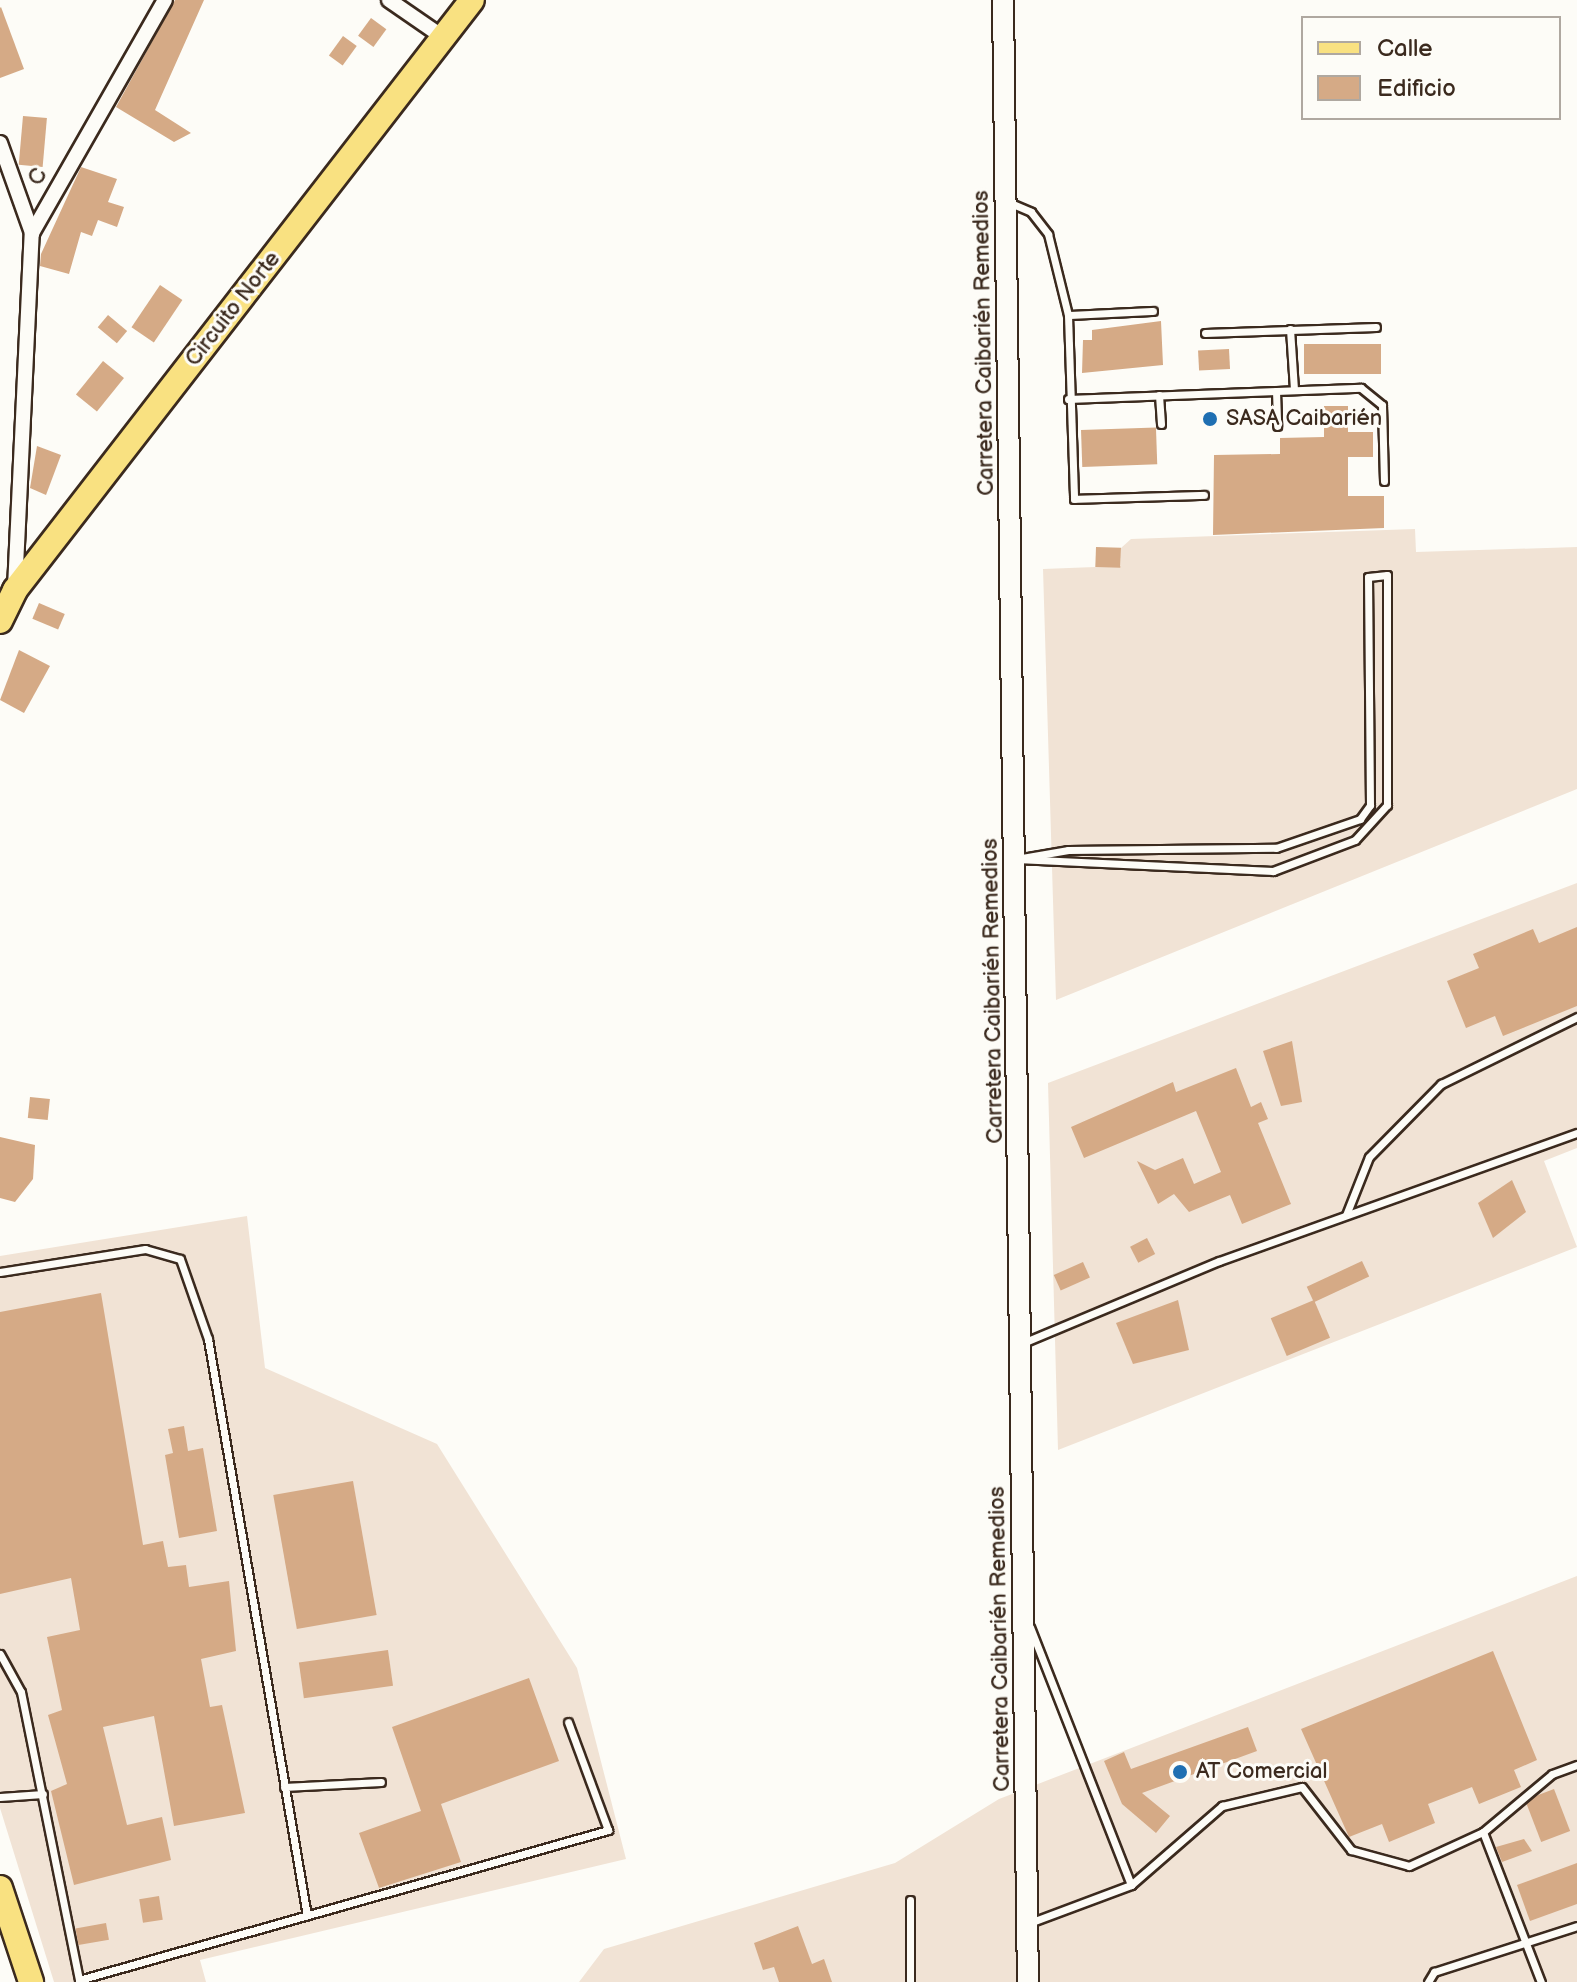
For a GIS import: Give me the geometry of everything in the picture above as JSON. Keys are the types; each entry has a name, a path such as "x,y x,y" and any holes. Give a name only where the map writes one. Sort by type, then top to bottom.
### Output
{"main road":[{"name":"Circuito Norte","path":"0,621 15,590 472,0"},
{"path":"0,1888 31,1982"}],"street":[{"name":"C","path":"15,590 32,233 165,0"},
{"path":"389,0 444,38"},
{"name":"Carretera Caibarién Remedios","path":"1003,0 1028,1982"},
{"path":"0,143 32,233"}],"lane":[{"path":"1006,201 1031,212 1048,234 1068,315 1068,399 1074,499 1204,495"},
{"path":"1068,315 1153,311"},
{"path":"1205,333 1376,327"},
{"path":"1290,329 1294,390"},
{"path":"1068,399 1294,390 1373,394 1382,405 1384,481"},
{"path":"1276,391 1277,426"},
{"path":"1159,395 1161,424"},
{"path":"1387,575 1387,805 1355,840 1310,863 1273,871 1016,859 1068,850 1276,848 1360,819 1370,805 1368,577 1387,575"},
{"path":"1346,1215 1369,1157 1441,1084 1577,1017"},
{"path":"1020,1343 1346,1215 1577,1133"},
{"path":"0,1272 145,1249 180,1259 208,1339 307,1916"},
{"path":"1024,1614 1131,1885"},
{"path":"0,1654 21,1692 79,1980 608,1830 568,1722"},
{"path":"1028,1924 1131,1885 1222,1806 1294,1785 1309,1792 1351,1850 1409,1866 1445,1854 1483,1832 1552,1774 1577,1765"},
{"path":"284,1787 381,1782"},
{"path":"0,1797 43,1794"},
{"path":"1483,1832 1541,1982"},
{"path":"910,1900 910,1982"},
{"path":"1428,1982 1434,1972 1577,1926"}],"shaded area":[{"path":"1415,529 1416,552 1577,547 1577,789 1056,1000 1043,569 1121,566 1121,548 1131,539"},
{"path":"1577,883 1577,1148 1544,1161 1577,1247 1058,1450 1048,1083"},
{"path":"247,1216 265,1368 437,1444 577,1668 626,1859 200,1960 206,1982 54,1982 0,1808 0,1256"},
{"path":"1577,1576 1577,1982 579,1982 604,1949 895,1863 999,1799"}],"building":[{"path":"175,0 204,0 155,110 191,133 174,142 116,107"},
{"path":"0,8 24,69 0,78"},
{"path":"371,18 386,29 373,47 358,36"},
{"path":"343,36 357,46 343,65 329,55"},
{"path":"23,116 47,118 43,167 19,165"},
{"path":"81,167 117,179 108,202 124,207 117,227 98,220 92,236 81,232 69,274 40,266 41,254"},
{"path":"160,285 182,300 154,342 131,327"},
{"path":"108,315 127,331 117,343 98,327"},
{"path":"1161,321 1163,365 1082,373 1083,340 1092,340 1092,330"},
{"path":"1304,344 1381,344 1381,374 1304,374"},
{"path":"1229,349 1230,369 1199,371 1198,351"},
{"path":"103,361 124,378 97,411 76,394"},
{"path":"1324,406 1348,406 1348,432 1373,432 1373,457 1348,457 1348,496 1384,496 1384,528 1213,535 1214,455 1280,454 1280,438 1324,437"},
{"path":"1156,427 1157,464 1082,467 1081,430"},
{"path":"37,446 61,455 46,495 30,488"},
{"path":"1096,547 1121,548 1120,568 1095,567"},
{"path":"39,603 65,614 58,630 32,619"},
{"path":"19,650 50,666 24,713 0,700"},
{"path":"1577,927 1577,1006 1503,1036 1495,1016 1466,1028 1447,981 1479,968 1473,954 1533,929 1539,943"},
{"path":"1292,1041 1302,1102 1281,1106 1263,1051"},
{"path":"1236,1068 1251,1107 1261,1102 1268,1119 1258,1123 1291,1204 1242,1224 1230,1195 1189,1212 1174,1194 1158,1204 1137,1161 1155,1170 1183,1158 1194,1184 1221,1172 1196,1111 1084,1158 1071,1127 1173,1082 1176,1092"},
{"path":"30,1097 50,1099 48,1120 28,1118"},
{"path":"0,1137 35,1145 33,1179 15,1202 0,1198"},
{"path":"1512,1180 1526,1212 1493,1238 1478,1203"},
{"path":"1147,1238 1155,1254 1138,1263 1130,1247"},
{"path":"1362,1261 1369,1276 1314,1302 1307,1287"},
{"path":"1083,1262 1090,1278 1061,1291 1054,1275"},
{"path":"101,1293 143,1545 163,1541 168,1567 186,1565 189,1587 229,1581 236,1651 201,1659 210,1707 222,1705 245,1813 174,1826 154,1716 103,1727 127,1825 162,1817 171,1860 74,1885 51,1791 67,1784 48,1715 62,1710 47,1637 80,1630 71,1578 0,1594 0,1312"},
{"path":"1178,1300 1189,1350 1133,1364 1116,1323"},
{"path":"1314,1300 1330,1338 1287,1356 1271,1318"},
{"path":"184,1426 188,1451 203,1448 217,1531 179,1538 165,1455 173,1453 168,1429"},
{"path":"353,1481 377,1615 297,1629 273,1495"},
{"path":"388,1650 393,1686 304,1698 299,1663"},
{"path":"1493,1651 1537,1760 1514,1770 1521,1787 1479,1804 1472,1787 1428,1804 1435,1823 1389,1842 1382,1824 1349,1837 1301,1729"},
{"path":"529,1678 559,1761 441,1804 461,1862 379,1888 359,1833 421,1811 392,1727"},
{"path":"1248,1727 1257,1751 1142,1793 1170,1816 1156,1833 1122,1804 1104,1761 1124,1752 1131,1769"},
{"path":"1554,1789 1570,1831 1541,1842 1525,1800"},
{"path":"1524,1839 1532,1851 1502,1862 1496,1847"},
{"path":"1577,1863 1577,1904 1530,1921 1517,1885"},
{"path":"159,1896 163,1920 143,1923 139,1899"},
{"path":"106,1923 109,1940 78,1945 75,1928"},
{"path":"798,1926 812,1964 824,1959 832,1982 779,1982 774,1967 763,1970 754,1943"}],"place":[{"name":"SASA Caibarién","path":"1210,419"},
{"name":"AT Comercial","path":"1180,1772"}]}
